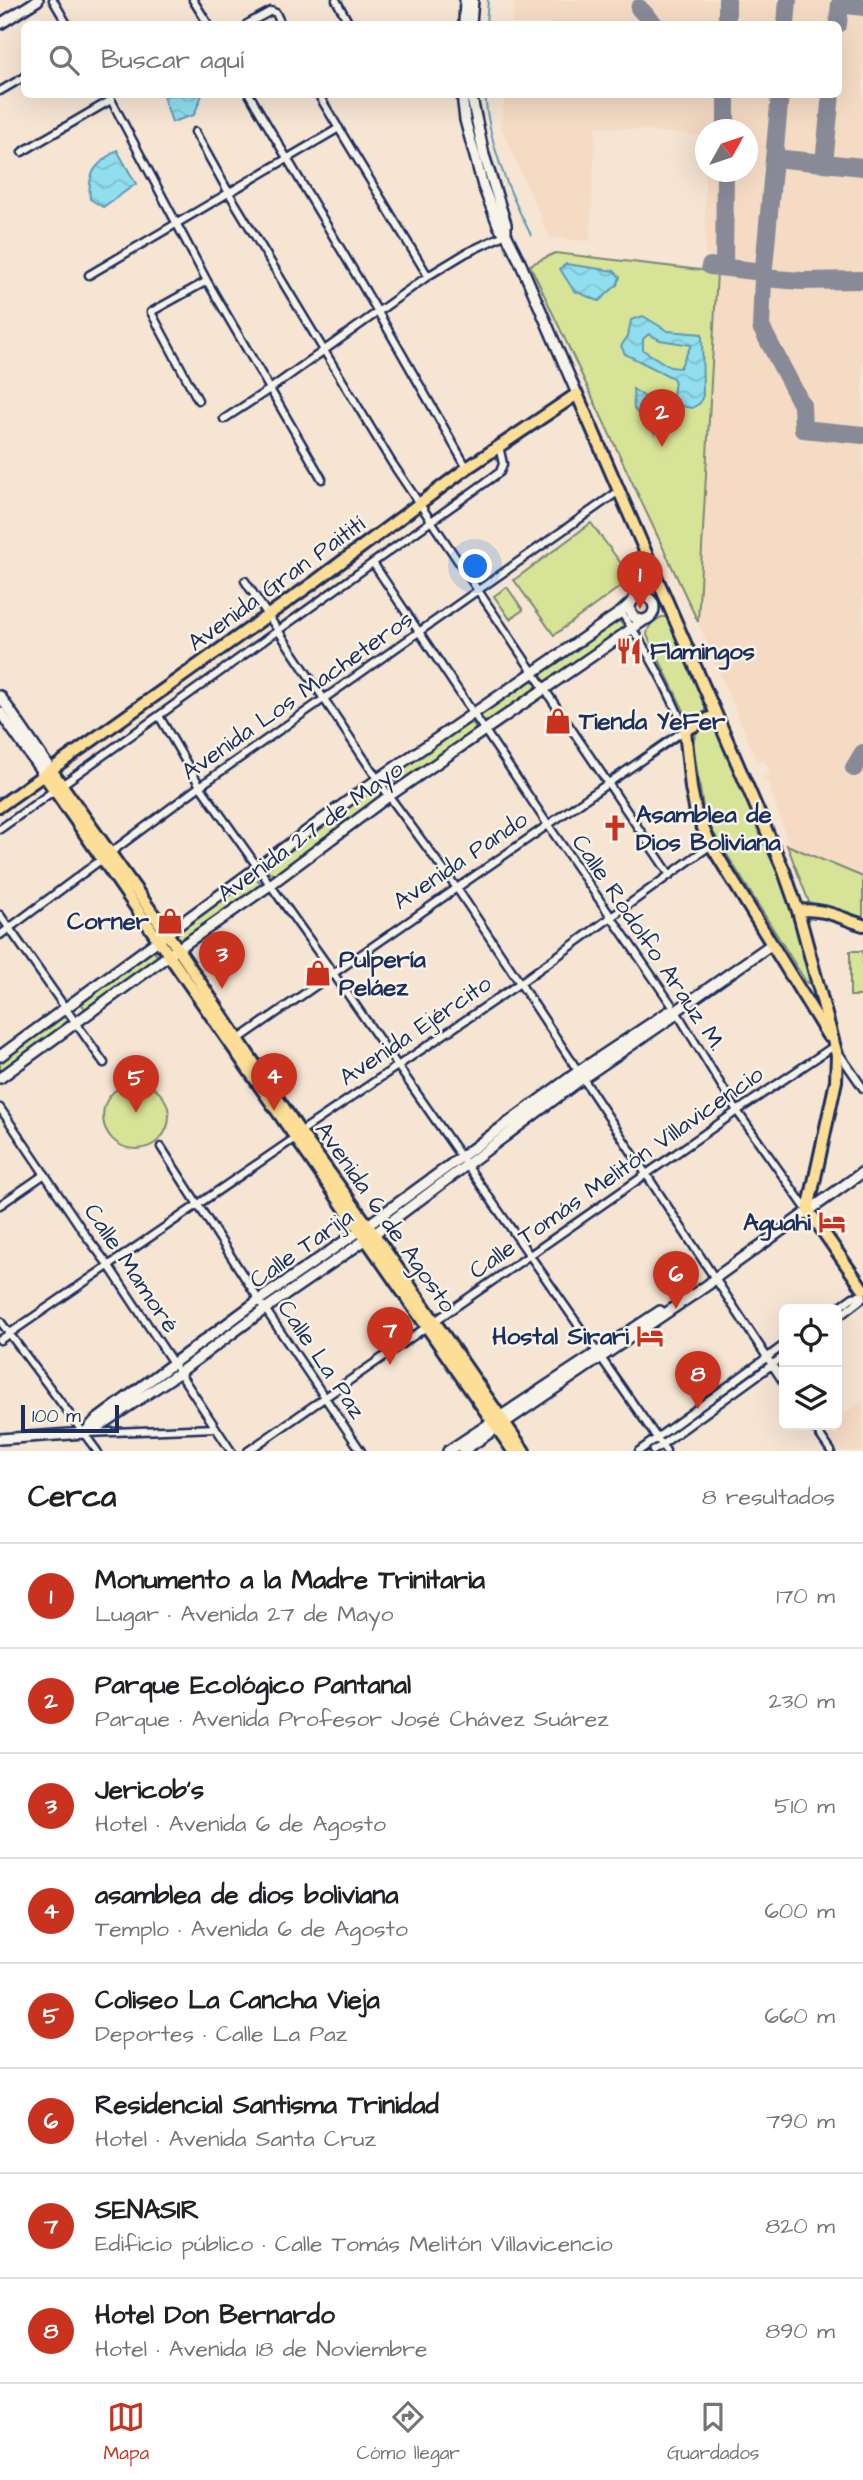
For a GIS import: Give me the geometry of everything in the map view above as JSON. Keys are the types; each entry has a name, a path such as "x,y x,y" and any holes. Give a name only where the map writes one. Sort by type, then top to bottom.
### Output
{"main road":[{"path":"0,24 38,0"},
{"path":"464,21 465,0"},
{"path":"471,21 473,0"},
{"path":"462,98 465,120 483,186 499,227 506,234 578,394 784,871 798,911 837,1055 836,1081 808,1210 863,1294"},
{"path":"472,98 476,126 506,224 506,234"},
{"name":"Avenida Gran Paitití","path":"0,806 269,614 467,468 578,394"},
{"path":"651,600 653,611 646,619 635,617 631,610 632,602 641,596 651,600 664,595"},
{"name":"Avenida 27 de Mayo","path":"0,1056 378,779 632,602"},
{"name":"Avenida 27 de Mayo","path":"0,1078 270,885 389,796 646,619"},
{"name":"Avenida 6 de Agosto","path":"1,705 498,1422 524,1451"},
{"name":"Avenida Pando","path":"685,730 716,715"},
{"path":"685,730 696,813 711,845 834,1046"},
{"path":"798,911 820,910 863,925"},
{"name":"Calle Tarija","path":"87,1431 99,1426 180,1372 366,1232 461,1156 668,1012 676,1011 772,944"},
{"path":"803,997 816,1002 820,992"},
{"name":"Calle Tarija","path":"87,1431 95,1421 259,1300 468,1166 581,1074"},
{"path":"448,1451 498,1422 600,1355 707,1279 715,1278 863,1171"},
{"path":"463,1451 498,1422"},
{"name":"Avenida 6 de Agosto","path":"498,1422 513,1451"},
{"path":"0,1439 87,1431"}],"street":[{"path":"53,0 65,21"},
{"path":"193,0 206,21"},
{"path":"336,0 346,21"},
{"path":"253,21 271,11 279,21"},
{"path":"0,90 21,79"},
{"path":"22,152 107,98"},
{"path":"110,98 207,281 322,479"},
{"path":"251,98 467,468"},
{"path":"320,98 428,276"},
{"path":"89,275 339,128"},
{"path":"195,132 229,193 419,505 670,875"},
{"path":"224,419 428,276 466,253 506,234"},
{"path":"198,400 151,312 207,281"},
{"path":"0,829 500,471 503,464 499,446"},
{"name":"Avenida Los Macheteros","path":"0,935 200,786 619,491"},
{"name":"Calle Rodolfo Arauz M.","path":"373,563 676,1011 737,1111 808,1210"},
{"path":"245,581 389,796 456,887 779,1376"},
{"path":"621,612 672,699 685,730"},
{"path":"159,716 200,786 664,1448"},
{"name":"Avenida Pando","path":"235,1042 685,730"},
{"name":"Avenida Ejército","path":"0,1340 397,1064 520,983 711,845"},
{"path":"0,915 104,1063"},
{"path":"834,1046 863,1088"},
{"name":"Calle Tomás Melitón Villavicencio","path":"248,1451 834,1046"},
{"path":"836,1081 846,1074 857,1079"},
{"name":"Calle Mamoré","path":"0,1108 109,1266 231,1451"},
{"name":"Calle La Paz","path":"160,1147 196,1206 361,1451"},
{"path":"0,1205 45,1174"},
{"path":"842,1305 863,1294"},
{"path":"842,1313 863,1294"},
{"path":"0,1321 87,1431 97,1451"},
{"path":"639,1451 779,1349"},
{"path":"653,1451 664,1448 779,1360"},
{"path":"87,1431 216,1428"},
{"path":"816,1430 831,1451"}],"shaded area":[{"path":"514,0 863,0 863,878 789,846 769,785 762,777 770,774 765,761 757,761 698,622 717,273 710,271 711,260 716,261 717,256 705,255 705,182 758,182 758,119 695,119 695,135 596,126 590,241 550,238 501,127 505,98 842,98 842,21 512,21"},
{"path":"863,1400 863,1451 839,1451 824,1430 842,1430 842,1415"}],"green space":[{"path":"555,253 717,272 698,622 530,265"},
{"path":"591,523 632,578 554,635 514,580"},
{"path":"507,587 523,610 510,619 494,596"},
{"path":"615,616 627,630 545,685 537,671"},
{"path":"662,617 674,621 706,699 705,711 694,720 687,717 647,635 652,624"},
{"path":"531,675 540,689 485,725 476,714"},
{"path":"467,721 475,726 475,732 470,737 401,783 394,782 391,778 392,772"},
{"path":"707,725 715,729 722,741 783,883 811,985 806,982 711,829 703,807 693,745 697,733"},
{"path":"374,788 382,790 383,796 279,874 269,873 267,867 270,862"},
{"path":"787,845 863,877 863,922 809,902"},
{"path":"254,877 260,882 259,886 180,945 172,934"},
{"path":"152,950 159,957 89,1012 85,1010 80,1000"},
{"path":"850,951 863,951 863,996 850,996"},
{"path":"63,1014 71,1023 0,1075 0,1060"},
{"path":"136,1083 159,1093 169,1116 159,1139 136,1149 113,1139 103,1116 113,1093"}],"water":[{"path":"164,98 201,98 194,115 172,122"},
{"path":"117,150 136,184 103,207 90,199 90,182 98,165"},
{"path":"566,264 614,271 620,277 617,285 599,301 574,291 560,269"},
{"path":"643,316 668,331 702,334 703,395 700,403 692,408 676,405 672,400 675,382 673,378 625,354 621,346 628,336 631,320","holes":["649,334 660,340 691,345 680,368 670,367 643,350 643,339"]},
{"path":"633,389 659,406 655,434 634,409"}],"waterway":[{"path":"486,21 488,0"},
{"path":"485,98 495,149 531,235"}],"taxiway":[{"path":"727,0 727,21"},
{"path":"786,21 788,0"},
{"path":"838,21 840,4 863,7"},
{"path":"639,8 651,21"},
{"path":"726,98 726,119"},
{"path":"780,98 763,278 801,281 863,280"},
{"path":"824,163 831,98"},
{"path":"774,158 863,167"},
{"path":"724,267 725,182"},
{"path":"710,266 763,272"},
{"path":"763,278 761,327 802,405 803,429 863,435"},
{"path":"854,768 863,753"}],"place":[{"name":"Parque Ecológico Pantanal","path":"662,447"},
{"name":"Monumento a la Madre Trinitaria","path":"640,609"},
{"name":"Flamingos","path":"629,651"},
{"name":"Tienda YeFer","path":"558,721"},
{"name":"Asamblea de Dios Boliviana","path":"615,828"},
{"name":"Corner","path":"170,921"},
{"name":"Pulpería Peláez","path":"318,973"},
{"name":"Jericob's","path":"222,989"},
{"name":"asamblea de dios boliviana","path":"274,1111"},
{"name":"Coliseo La Cancha Vieja","path":"136,1113"},
{"name":"Aguahi","path":"832,1222"},
{"name":"Residencial Santisma Trinidad","path":"676,1309"},
{"name":"Hostal Sirari","path":"650,1336"},
{"name":"SENASIR","path":"390,1365"},
{"name":"Hotel Don Bernardo","path":"698,1409"}]}
